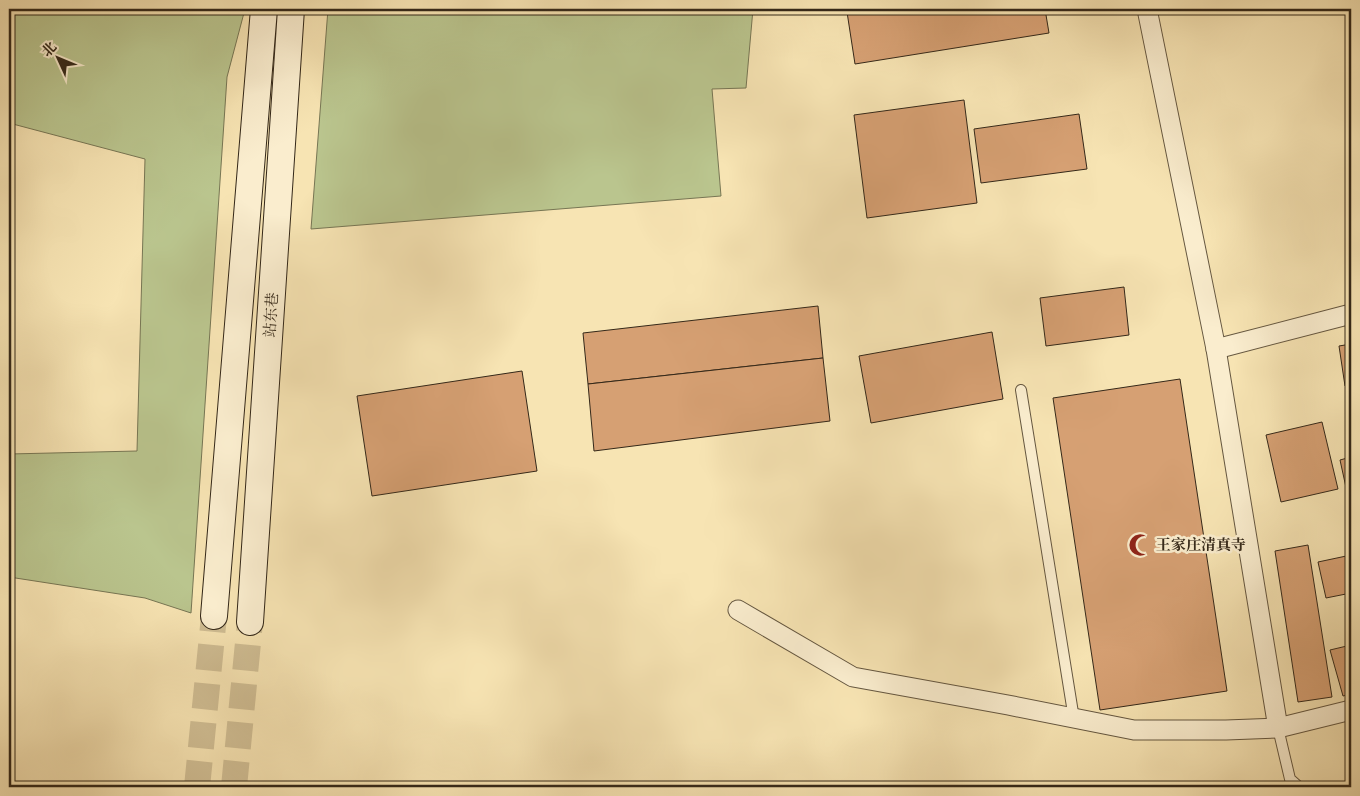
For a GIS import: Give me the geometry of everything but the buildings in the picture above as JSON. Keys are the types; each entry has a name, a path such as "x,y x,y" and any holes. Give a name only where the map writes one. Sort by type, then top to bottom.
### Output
{"main road":[{"path":"214,616 264,9"},
{"name":"站东巷","path":"250,622 291,9"}],"street":[{"path":"1147,9 1216,349 1278,728"},
{"path":"1216,349 1351,314"},
{"path":"738,610 853,677 1134,730 1278,728 1351,710"}],"lane":[{"path":"1021,390 1074,719"},
{"path":"1278,728 1290,778 1299,787"}],"green space":[{"path":"9,9 245,9 227,77 191,613 145,598 9,577 9,454 137,451 145,159 9,123"},
{"path":"328,9 753,9 746,88 712,89 721,196 311,229"}],"tunnel":[{"path":"197,787 214,616"},
{"path":"234,787 250,622"}],"place":[{"name":"王家庄清真寺","path":"1140,545"}]}
